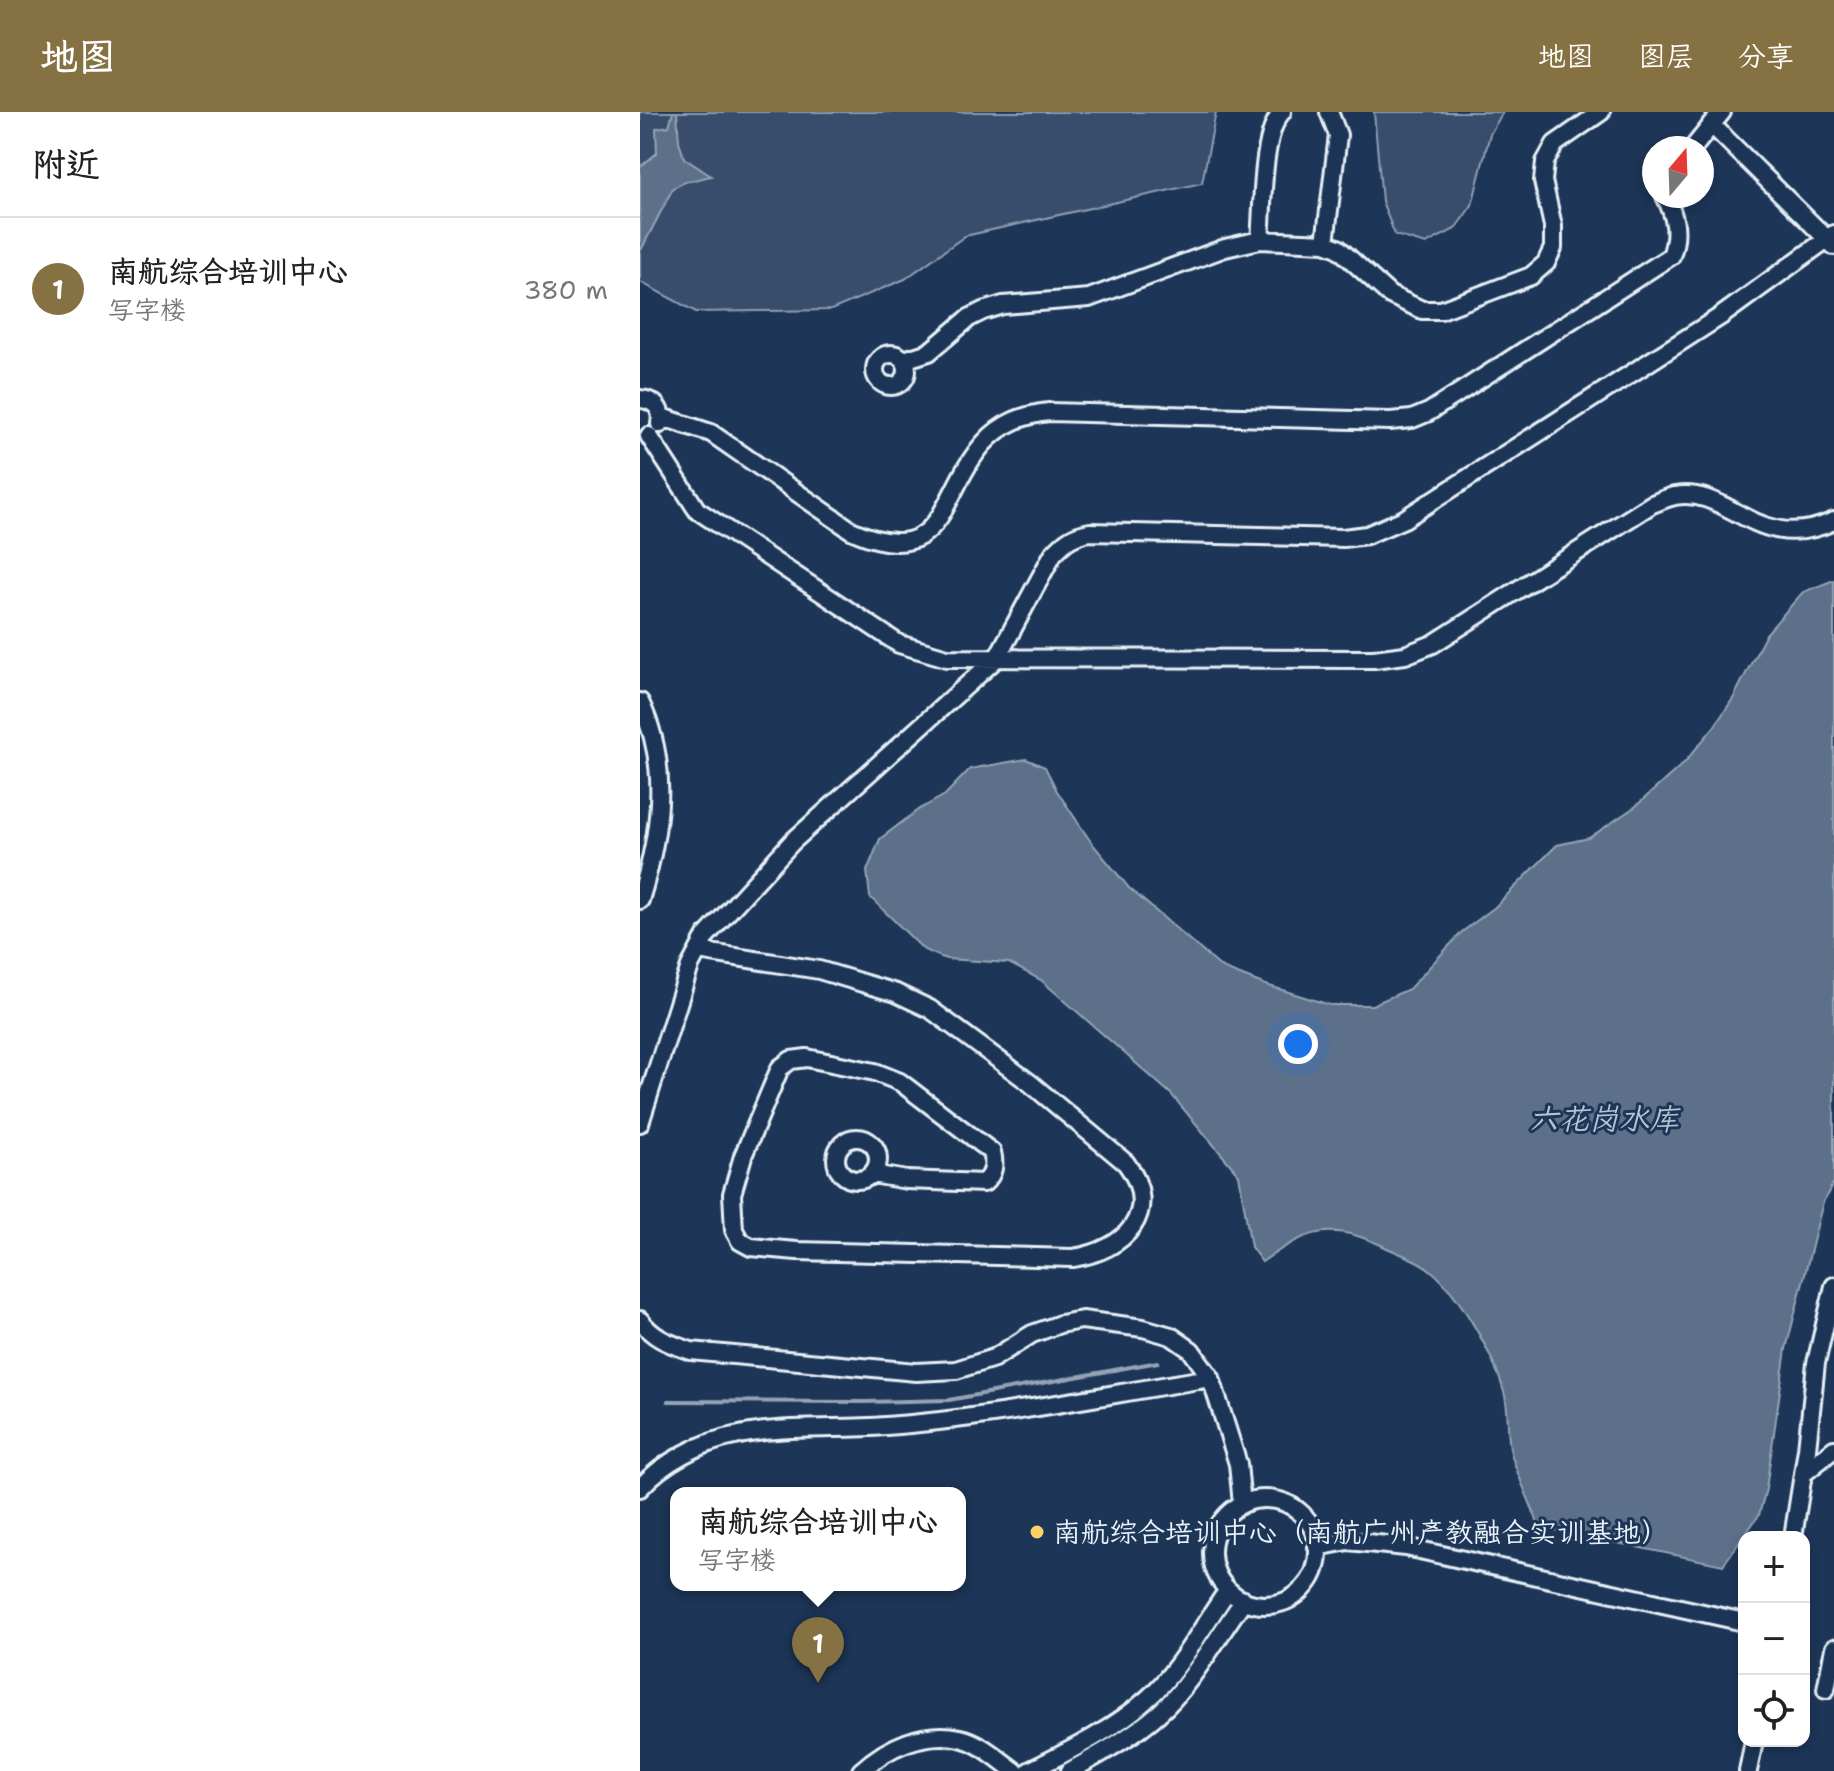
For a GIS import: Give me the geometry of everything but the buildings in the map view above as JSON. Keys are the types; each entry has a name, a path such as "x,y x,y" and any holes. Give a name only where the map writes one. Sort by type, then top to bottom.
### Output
{"street":[{"path":"1260,240 1268,140 1275,119 1282,112"},
{"path":"1325,243 1338,135 1329,112"},
{"path":"904,360 929,352 969,318 983,311 1003,305 1089,298 1225,248 1260,240 1325,243 1338,248 1390,295 1422,310 1441,310 1531,276 1546,263 1553,248 1553,226 1543,181 1545,162 1555,144 1601,112"},
{"path":"640,1123 690,966 706,936 792,842 997,658 1053,554 1064,542 1075,535 1090,532 1343,538 1367,535 1404,519 1721,316 1832,240 1717,118 1703,136"},
{"path":"662,417 711,433 851,530 873,540 894,544 929,530 943,513 981,446 1011,421 1029,414 1390,421 1412,419 1429,412 1671,256 1677,241 1677,224 1670,208"},
{"path":"640,398 657,405 662,417 657,430 644,436 697,510 899,644 947,658 1374,659 1405,655 1433,644 1652,504 1676,495 1715,502 1761,526 1785,532 1834,521"},
{"path":"640,702 655,748 660,786 660,816 653,856 640,900"},
{"path":"698,951 819,970 896,993 930,1009 1030,1083 1126,1163 1137,1178 1142,1207 1128,1231 1114,1245 1096,1255 1073,1258 797,1251 751,1247 740,1241 734,1230 732,1194 743,1156 780,1068 791,1060 807,1058 875,1072 900,1082 992,1152 995,1164 991,1177 984,1183 907,1180 872,1174"},
{"path":"1794,1531 1816,1363 1834,1286"},
{"path":"640,1320 648,1332 664,1342 691,1351 916,1372 956,1370 994,1358 1032,1334 1082,1320 1143,1328 1171,1336 1191,1350 1211,1378 1238,1464 1242,1504"},
{"path":"640,1488 703,1444 734,1436 777,1430 917,1423 1211,1378"},
{"path":"1803,1474 1834,1449"},
{"path":"1259,1499 1273,1499 1291,1505 1308,1519 1317,1537 1317,1547 1318,1558 1309,1582 1295,1596 1277,1603 1244,1600 1228,1590 1214,1565 1213,1539 1225,1517 1242,1504 1259,1499"},
{"path":"1317,1547 1348,1541 1406,1547 1738,1621"},
{"path":"1029,1771 1115,1725 1148,1699 1228,1590"},
{"path":"1070,1771 1125,1740 1160,1712 1184,1685 1244,1600"},
{"path":"1826,1689 1834,1648"},
{"path":"861,1771 874,1759 915,1739 931,1735 963,1738 1015,1771"},
{"path":"1748,1771 1753,1747"}],"shaded area":[{"path":"640,112 1216,112 1202,183 965,236 905,279 831,310 696,312 640,282"},
{"path":"1374,112 1503,112 1490,134 1472,205 1455,229 1426,244 1395,235 1382,201"}],"water":[{"path":"673,112 677,112 684,158 711,176 673,188 640,252 640,167 657,153 656,128 669,126"},
{"name":"六花岗水库","path":"1834,580 1834,1182 1823,1202 1786,1349 1766,1489 1759,1515 1747,1531 1738,1531 1738,1544 1723,1565 1539,1527 1511,1453 1506,1400 1499,1377 1474,1326 1440,1279 1424,1265 1408,1257 1366,1239 1335,1232 1308,1236 1262,1262 1251,1247 1239,1175 1171,1094 1041,980 1009,963 946,959 924,950 870,897 867,871 880,839 918,810 945,795 970,769 1026,759 1045,767 1091,842 1129,888 1222,968 1330,1005 1372,1005 1409,989 1462,932 1495,907 1557,845 1589,838 1636,806 1685,762 1734,697 1766,634 1803,592"}],"waterway":[{"path":"668,1401 949,1400 1158,1362"}],"place":[{"name":"南航综合培训中心（南航广州产教融合实训基地）","path":"1037,1532"},
{"name":"南航综合培训中心","path":"818,1683"}]}
